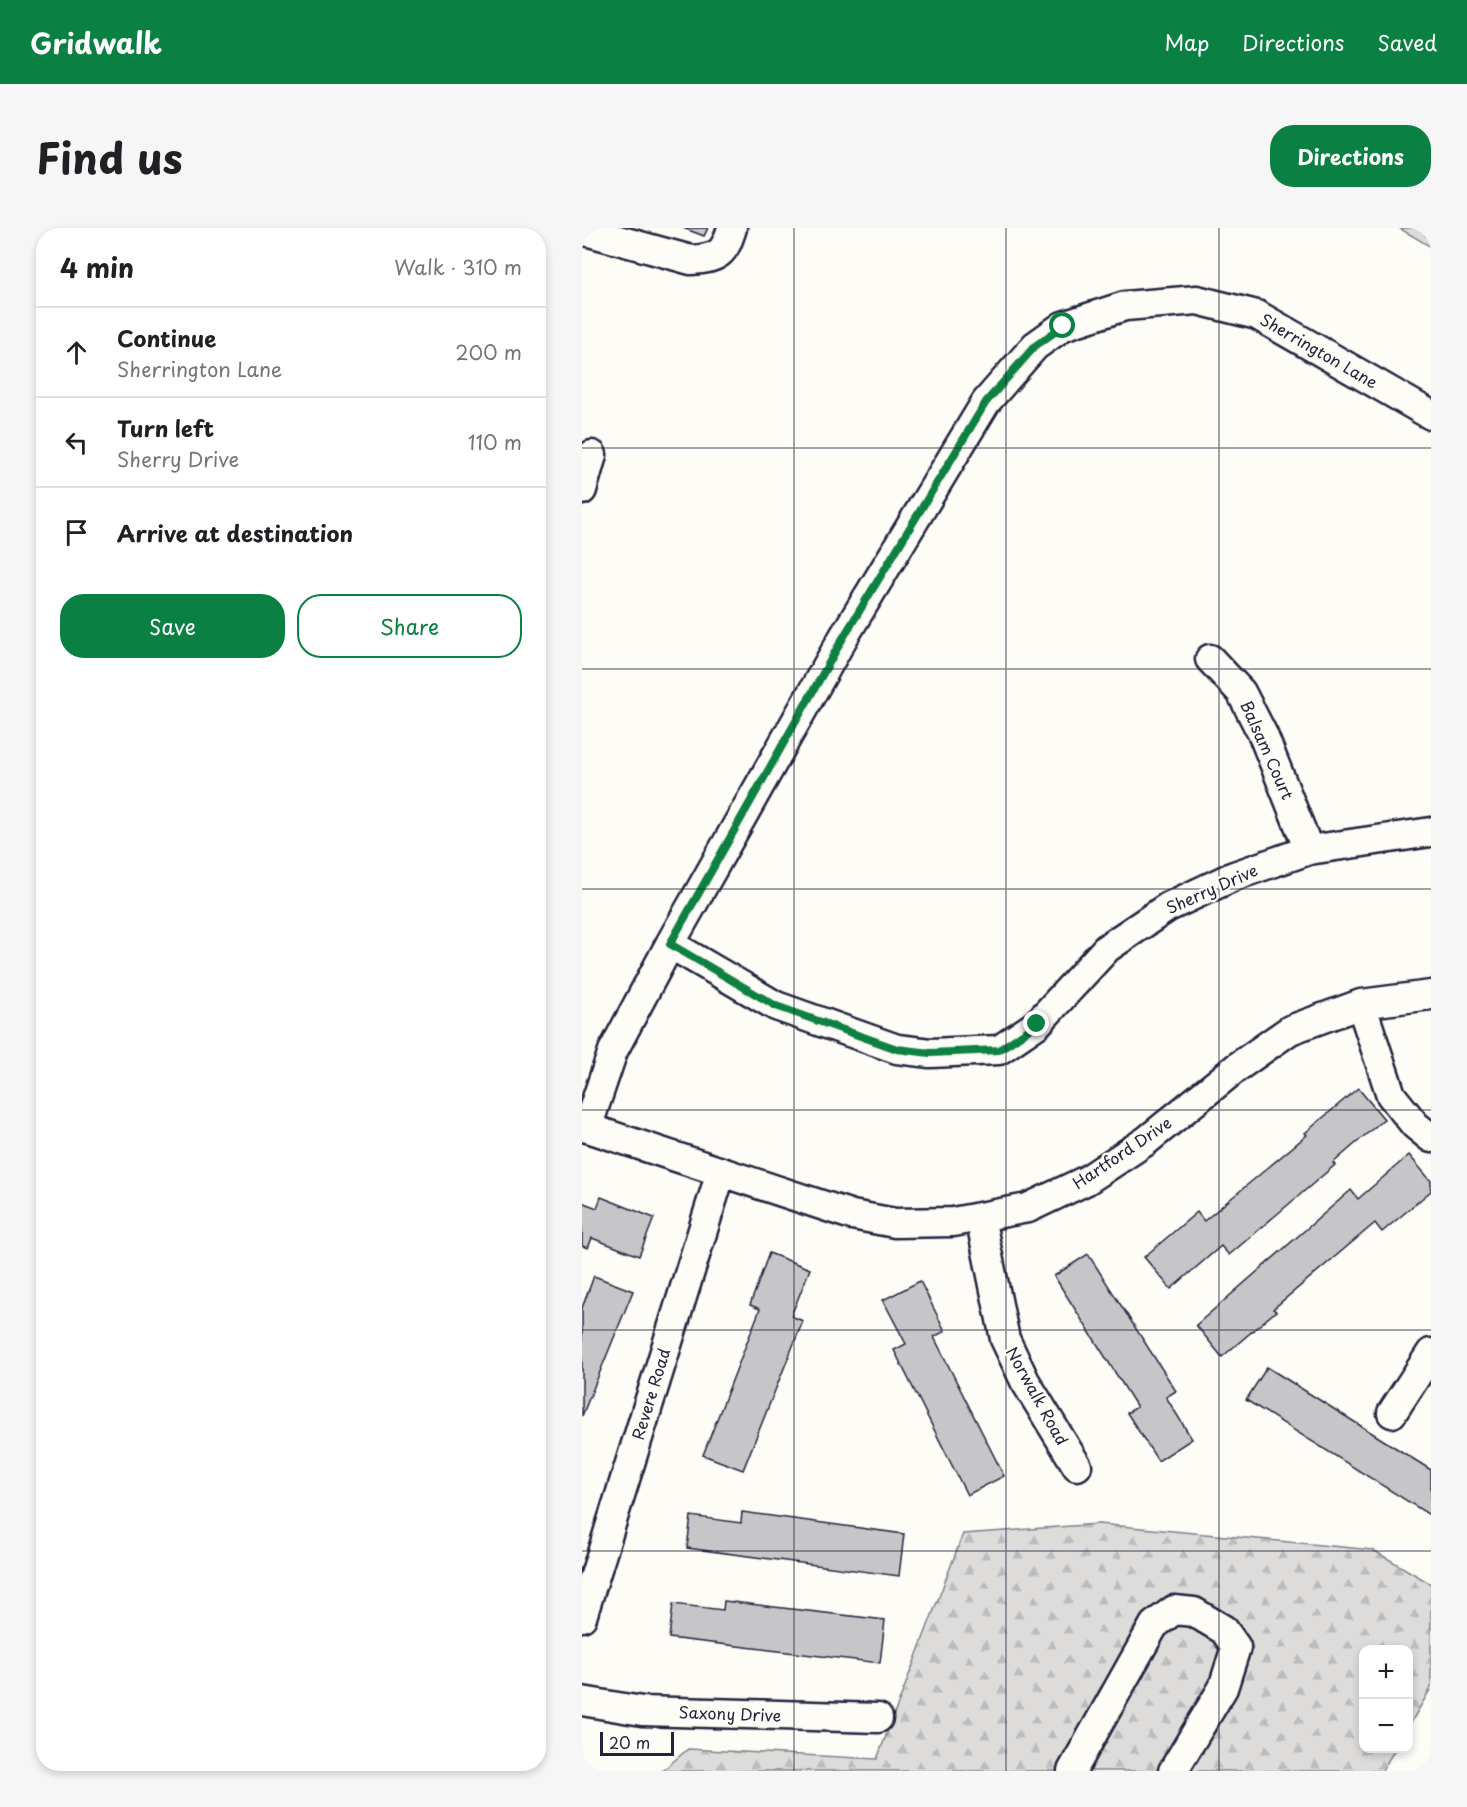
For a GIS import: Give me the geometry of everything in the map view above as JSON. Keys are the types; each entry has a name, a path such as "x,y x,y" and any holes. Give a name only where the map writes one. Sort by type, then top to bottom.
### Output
{"street":[{"path":"582,230 691,260 708,259 719,254 729,240 732,228"},
{"name":"Sherrington Lane","path":"584,1127 613,1051 670,944 843,638 986,402 1035,346 1063,326 1125,306 1197,300 1257,315 1431,416"},
{"path":"582,490 592,455"},
{"name":"Balsam Court","path":"1210,659 1241,692 1263,735 1309,850"},
{"name":"Sherry Drive","path":"670,944 776,1006 897,1049 930,1053 999,1050 1037,1024 1107,948 1168,907 1234,876 1309,850 1431,832"},
{"name":"Hartford Drive","path":"584,1127 852,1215 895,1223 953,1222 1028,1208 1087,1180 1146,1142 1236,1068 1290,1030 1361,1004 1431,995"},
{"path":"1361,1004 1391,1095 1415,1125 1431,1138"},
{"name":"Revere Road","path":"582,1617 721,1172"},
{"name":"Norwalk Road","path":"981,1217 1005,1339 1025,1382 1077,1466"},
{"path":"1392,1413 1431,1353"},
{"path":"1071,1771 1154,1625 1174,1610 1194,1612 1224,1630 1236,1647 1223,1688 1173,1771"},
{"name":"Saxony Drive","path":"582,1701 642,1711 878,1718"}],"green space":[{"path":"1399,228 1431,228 1431,247"},
{"path":"1099,1524 1373,1550 1431,1584 1431,1688 1413,1719 1413,1645 1359,1645 1359,1753 1393,1753 1382,1771 662,1771 688,1749 877,1759 963,1534"}],"building":[{"path":"683,228 708,228 704,236"},
{"path":"1358,1088 1384,1119 1333,1163 1335,1165 1229,1255 1221,1246 1171,1289 1144,1257 1197,1212 1204,1221 1307,1135 1305,1133"},
{"path":"1409,1155 1431,1181 1431,1191 1382,1232 1375,1223 1273,1309 1276,1311 1222,1357 1196,1325 1351,1190 1358,1199"},
{"path":"601,1197 654,1218 639,1256 592,1238 588,1248 582,1246 582,1202 597,1208"},
{"path":"769,1253 810,1269 791,1316 803,1321 743,1470 703,1455 760,1309 750,1305"},
{"path":"1088,1254 1176,1391 1166,1397 1192,1439 1158,1461 1127,1413 1137,1407 1054,1276"},
{"path":"594,1276 633,1291 582,1416 582,1308"},
{"path":"920,1281 945,1331 934,1337 1004,1476 967,1495 894,1350 906,1344 883,1300"},
{"path":"1267,1367 1431,1470 1431,1516 1246,1400"},
{"path":"742,1512 904,1534 899,1576 687,1548 691,1516 741,1523"},
{"path":"724,1601 885,1620 880,1663 669,1638 673,1604 723,1610"}],"route":[{"path":"1037,1024 999,1050 930,1053 897,1049 776,1006 670,944 843,638 986,402 1035,346 1063,326"}]}
